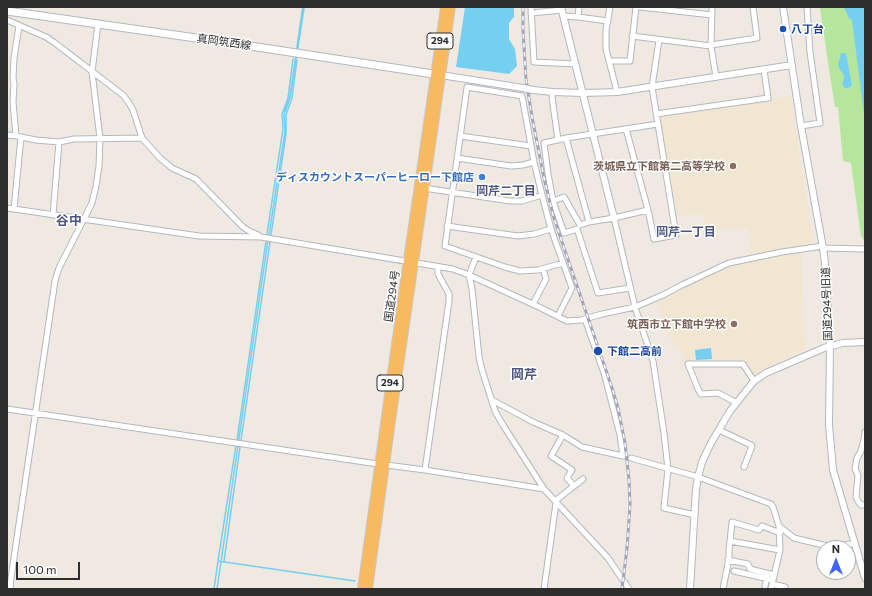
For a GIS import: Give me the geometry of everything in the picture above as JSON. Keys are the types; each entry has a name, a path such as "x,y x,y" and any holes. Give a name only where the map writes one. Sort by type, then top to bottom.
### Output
{"highway":[{"name":"国道294号","path":"411,263 424,188 445,7"},
{"name":"国道294号","path":"362,589 382,465 438,75 451,7"},
{"name":"国道294号","path":"368,589 382,465"}],"main road":[{"name":"真岡筑西線","path":"7,11 438,75"}],"street":[{"path":"578,17 579,7"},
{"path":"610,7 606,30 606,49 617,92"},
{"path":"609,61 630,61 636,7"},
{"path":"640,7 712,15"},
{"path":"712,7 711,46 716,77"},
{"path":"632,36 711,46 757,38 753,7"},
{"name":"国道294号旧道","path":"690,589 696,489 702,462 711,443 730,411 754,381 772,370 830,346 823,247 801,126 783,7"},
{"path":"801,126 820,123 810,52 807,7"},
{"path":"576,64 534,62 531,10 562,11 578,17 608,21"},
{"path":"562,11 630,288 653,361 668,469 664,508 695,515"},
{"path":"7,20 46,37 123,96 133,110 142,138 160,158 172,168 196,180 243,227 260,237"},
{"path":"10,589 9,576 36,413 55,281 59,268 84,220 94,195 100,138 92,72 98,24"},
{"path":"14,209 19,136 13,102 13,78 19,26"},
{"path":"626,129 654,238 676,235 652,87 659,40"},
{"path":"7,63 14,63"},
{"path":"438,75 533,90 583,93 617,92 792,65"},
{"path":"656,114 768,98 764,70"},
{"path":"558,316 572,288 551,229 542,195 534,162 522,96 464,87 460,136 445,246 512,269 531,271 563,263"},
{"path":"553,92 552,97 558,140"},
{"path":"648,210 589,222 564,233 548,174 544,143 566,138 658,124"},
{"path":"7,135 59,142 74,139 142,138"},
{"path":"460,136 531,146"},
{"path":"566,138 589,222"},
{"path":"53,215 59,142"},
{"path":"457,158 511,166 534,162"},
{"path":"424,188 516,201 542,195"},
{"path":"554,200 564,197 578,227 598,293 630,288"},
{"path":"7,208 199,236 260,237 453,269 534,304 567,321 585,319 635,307 729,263 782,252 823,247 865,249"},
{"path":"447,226 518,236 534,234 551,229"},
{"path":"476,257 469,275 482,370 495,411 544,489 608,558 629,589"},
{"path":"425,470 449,301 449,294 438,274 438,267"},
{"path":"534,304 546,279 543,269"},
{"path":"492,400 582,446 623,456 620,435 605,379 585,319"},
{"path":"865,342 844,343 830,346 829,425 833,470 865,578"},
{"path":"737,403 718,393 701,394 688,364 743,364 754,381"},
{"path":"7,409 382,465 425,470 544,489"},
{"path":"719,430 752,446 744,467"},
{"path":"865,432 856,463 858,475 856,497 861,505 865,506"},
{"path":"563,435 552,456 572,470 567,478 574,486"},
{"path":"631,458 698,477 771,504 779,526 780,550 772,581 765,586"},
{"path":"544,589 556,502 583,479"},
{"path":"724,589 732,522 759,530 762,526 780,533"},
{"path":"779,526 794,538 816,543"},
{"path":"730,541 780,550"},
{"path":"728,560 748,564 750,569 786,587"},
{"path":"734,571 772,581"}],"shaded area":[{"name":"茨城県立下館第二高等学校","path":"791,96 813,242 809,246 750,257 748,229 705,229 703,213 671,217 659,118 660,116"},
{"name":"筑西市立下館中学校","path":"801,251 805,350 765,368 754,377 745,363 686,362 677,345 673,346 656,301 654,301 729,265"}],"green space":[{"path":"820,7 865,7 865,242 861,236 851,163 843,161 838,107 835,107"}],"water":[{"path":"302,7 305,7 291,97 286,112 283,111 289,97"},
{"path":"465,7 514,7 514,17 509,23 509,39 515,49 517,66 509,74 456,67"},
{"path":"844,7 865,7 865,122 852,20 849,18"},
{"path":"841,53 846,54 848,64 852,86 848,88 845,88 842,84 844,76 838,64"},
{"path":"711,348 712,359 696,360 695,350"}],"waterway":[{"path":"267,234 283,129 282,114 288,98 293,59"},
{"path":"271,235 286,134 286,115 292,98 297,60"},
{"path":"269,235 285,131 285,110"},
{"path":"217,589 268,240"},
{"path":"237,440 266,241"},
{"path":"241,440 270,242"},
{"path":"319,249 337,252"},
{"path":"342,253 400,263"},
{"path":"218,561 236,445"},
{"path":"224,561 240,447"},
{"path":"214,589 218,561 355,581"}],"railway":[{"path":"523,7 526,79 544,178 553,215 613,391 625,443 630,505 622,589"}],"place":[{"name":"八丁台","path":"783,29"},
{"name":"茨城県立下館第二高等学校","path":"733,166"},
{"name":"ディスカウントスーパーヒーロー下館店","path":"482,177"},
{"name":"筑西市立下館中学校","path":"734,324"},
{"name":"下館二高前","path":"598,351"}],"district":[{"name":"岡芹二丁目","path":"506,191"},
{"name":"谷中","path":"69,221"},
{"name":"岡芹一丁目","path":"686,232"},
{"name":"岡芹","path":"524,375"}]}
